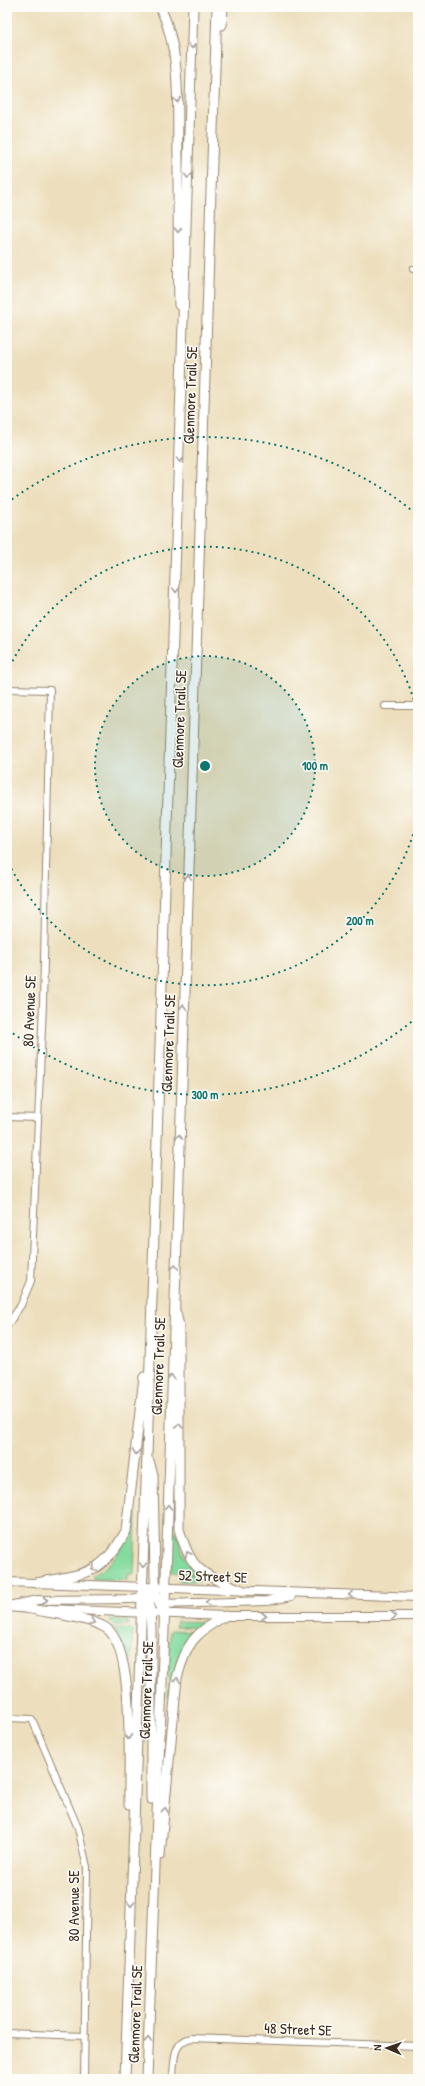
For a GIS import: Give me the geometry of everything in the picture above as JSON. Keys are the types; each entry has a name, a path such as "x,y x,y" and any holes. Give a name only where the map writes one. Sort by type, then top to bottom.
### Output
{"main road":[{"path":"160,7 168,29 174,54 177,90 179,313 184,349"},
{"name":"Glenmore Trail SE","path":"147,2079 163,1614 142,1587 184,349 193,7"},
{"path":"213,7 216,35"},
{"name":"Glenmore Trail SE","path":"125,2079 132,1865 153,1600 173,1306 217,7"},
{"path":"214,96 223,7"},
{"path":"173,1306 179,1326 179,1529 189,1558 199,1570 212,1578 242,1590"},
{"path":"36,1583 80,1574 96,1569 108,1560 126,1531 144,1378 150,1358"},
{"path":"147,1454 153,1475 153,1600 150,1784 155,1843"},
{"name":"52 Street SE","path":"7,1582 142,1587 163,1614 225,1616 418,1616"},
{"name":"52 Street SE","path":"7,1607 26,1608 153,1600 242,1590 302,1594 418,1597"},
{"path":"7,1607 38,1600 131,1599 267,1601 302,1594"},
{"path":"26,1608 91,1621 106,1628 116,1640 126,1670 132,1865"},
{"path":"153,1904 162,1837 177,1678 188,1646 208,1625 225,1616"}],"street":[{"name":"80 Avenue SE","path":"7,689 50,690 43,993 31,1281 22,1305 7,1326"},
{"path":"385,706 418,706"},
{"path":"7,1117 38,1118"},
{"name":"80 Avenue SE","path":"7,1718 32,1719 78,1828 88,1867 84,2079"},
{"path":"7,2033 85,2036"},
{"name":"48 Street SE","path":"173,2079 175,2056 179,2043 184,2039 191,2038 418,2046"}],"green space":[{"path":"133,1513 136,1513 134,1574 128,1574 128,1580 93,1579 93,1575 102,1570 115,1557 125,1541"},
{"path":"173,1531 176,1531 184,1556 195,1571 193,1573 171,1573"},
{"path":"197,1574 202,1578 202,1581 178,1581 178,1575"},
{"path":"109,1620 127,1620 128,1625 114,1625"},
{"path":"177,1621 207,1623 196,1631 191,1627 175,1627"},
{"path":"113,1628 133,1630 131,1664 128,1664 122,1644"},
{"path":"170,1631 190,1631 192,1634 179,1656 171,1697 168,1697"}]}
